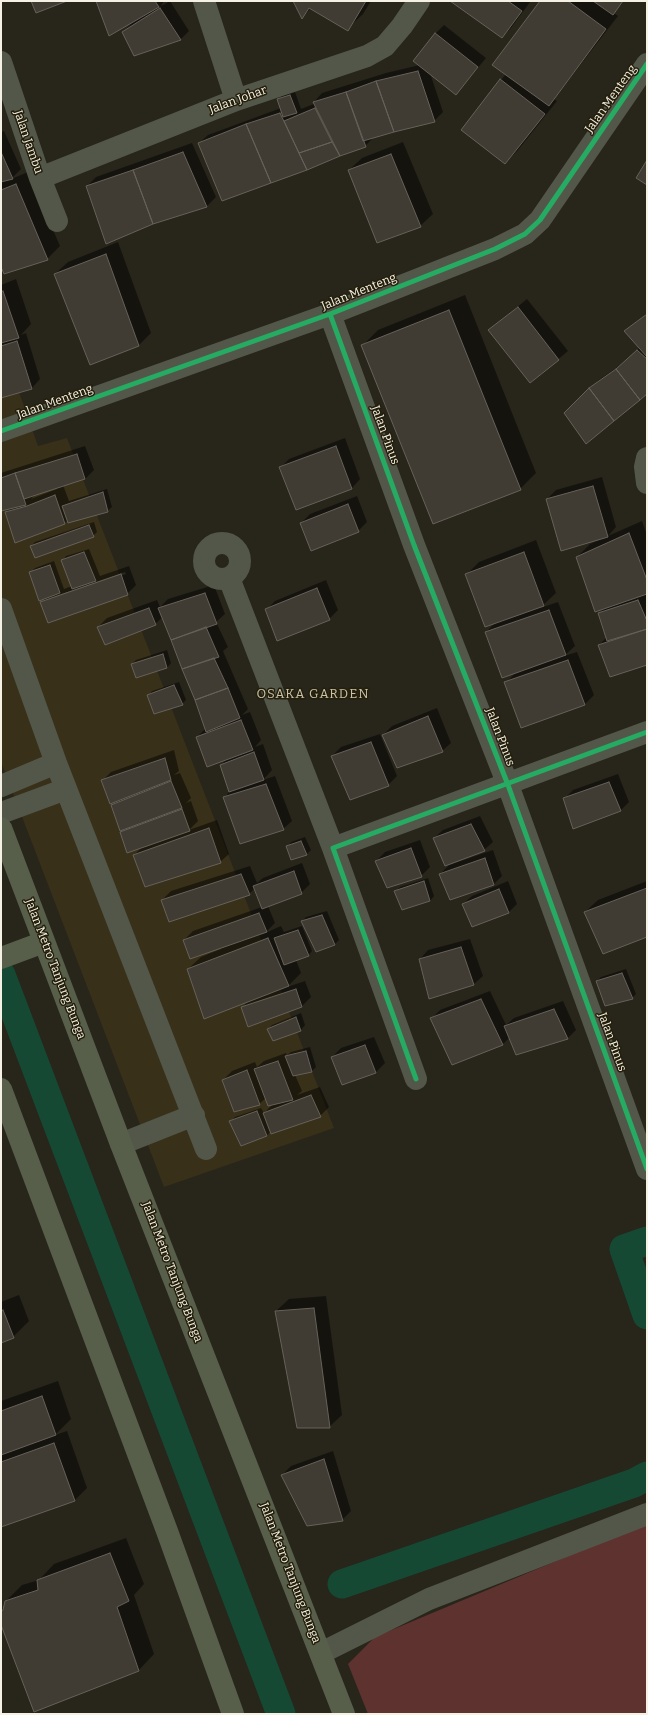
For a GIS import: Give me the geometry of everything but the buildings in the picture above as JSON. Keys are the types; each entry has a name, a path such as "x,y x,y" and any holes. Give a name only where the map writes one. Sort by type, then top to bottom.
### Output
{"main road":[{"name":"Jalan Metro Tanjung Bunga","path":"1,828 36,945 121,1144 322,1653 344,1714"},
{"path":"1,958 36,945"},
{"path":"1,1089 173,1545 233,1714"}],"street":[{"path":"204,1 236,100"},
{"name":"Jalan Johar","path":"40,178 236,100 374,53 385,46 392,38 419,1"},
{"name":"Jalan Jambu","path":"1,62 40,178 57,221"},
{"name":"Jalan Menteng","path":"1,431 330,314 495,249 525,234 540,220 647,64"},
{"name":"Jalan Pinus","path":"330,314 414,546 508,785 647,1169"},
{"path":"647,458 645,467 647,483"},
{"path":"229,578 333,848 416,1079"},
{"path":"1,609 56,763 206,1149"},
{"path":"333,848 508,785 647,732"},
{"path":"1,786 56,763"},
{"path":"1,814 66,789"},
{"path":"121,1144 194,1115"},
{"path":"322,1653 429,1599 647,1514"}],"shaded area":[{"path":"1,341 38,446 67,438 334,1128 164,1187 1,762"},
{"path":"647,1523 647,1714 368,1714 348,1664 375,1637"}],"waterway":[{"path":"1,975 281,1714"},
{"path":"647,1241 624,1249 647,1315"},
{"path":"342,1584 634,1483 647,1476"}],"cycle path":[{"path":"1,431 330,314 495,249 525,234 540,220 647,64"},
{"path":"330,314 414,545 508,785 647,1169"},
{"path":"416,1079 333,848 647,732"}],"district":[{"name":"OSAKA GARDEN","path":"313,694"}]}
